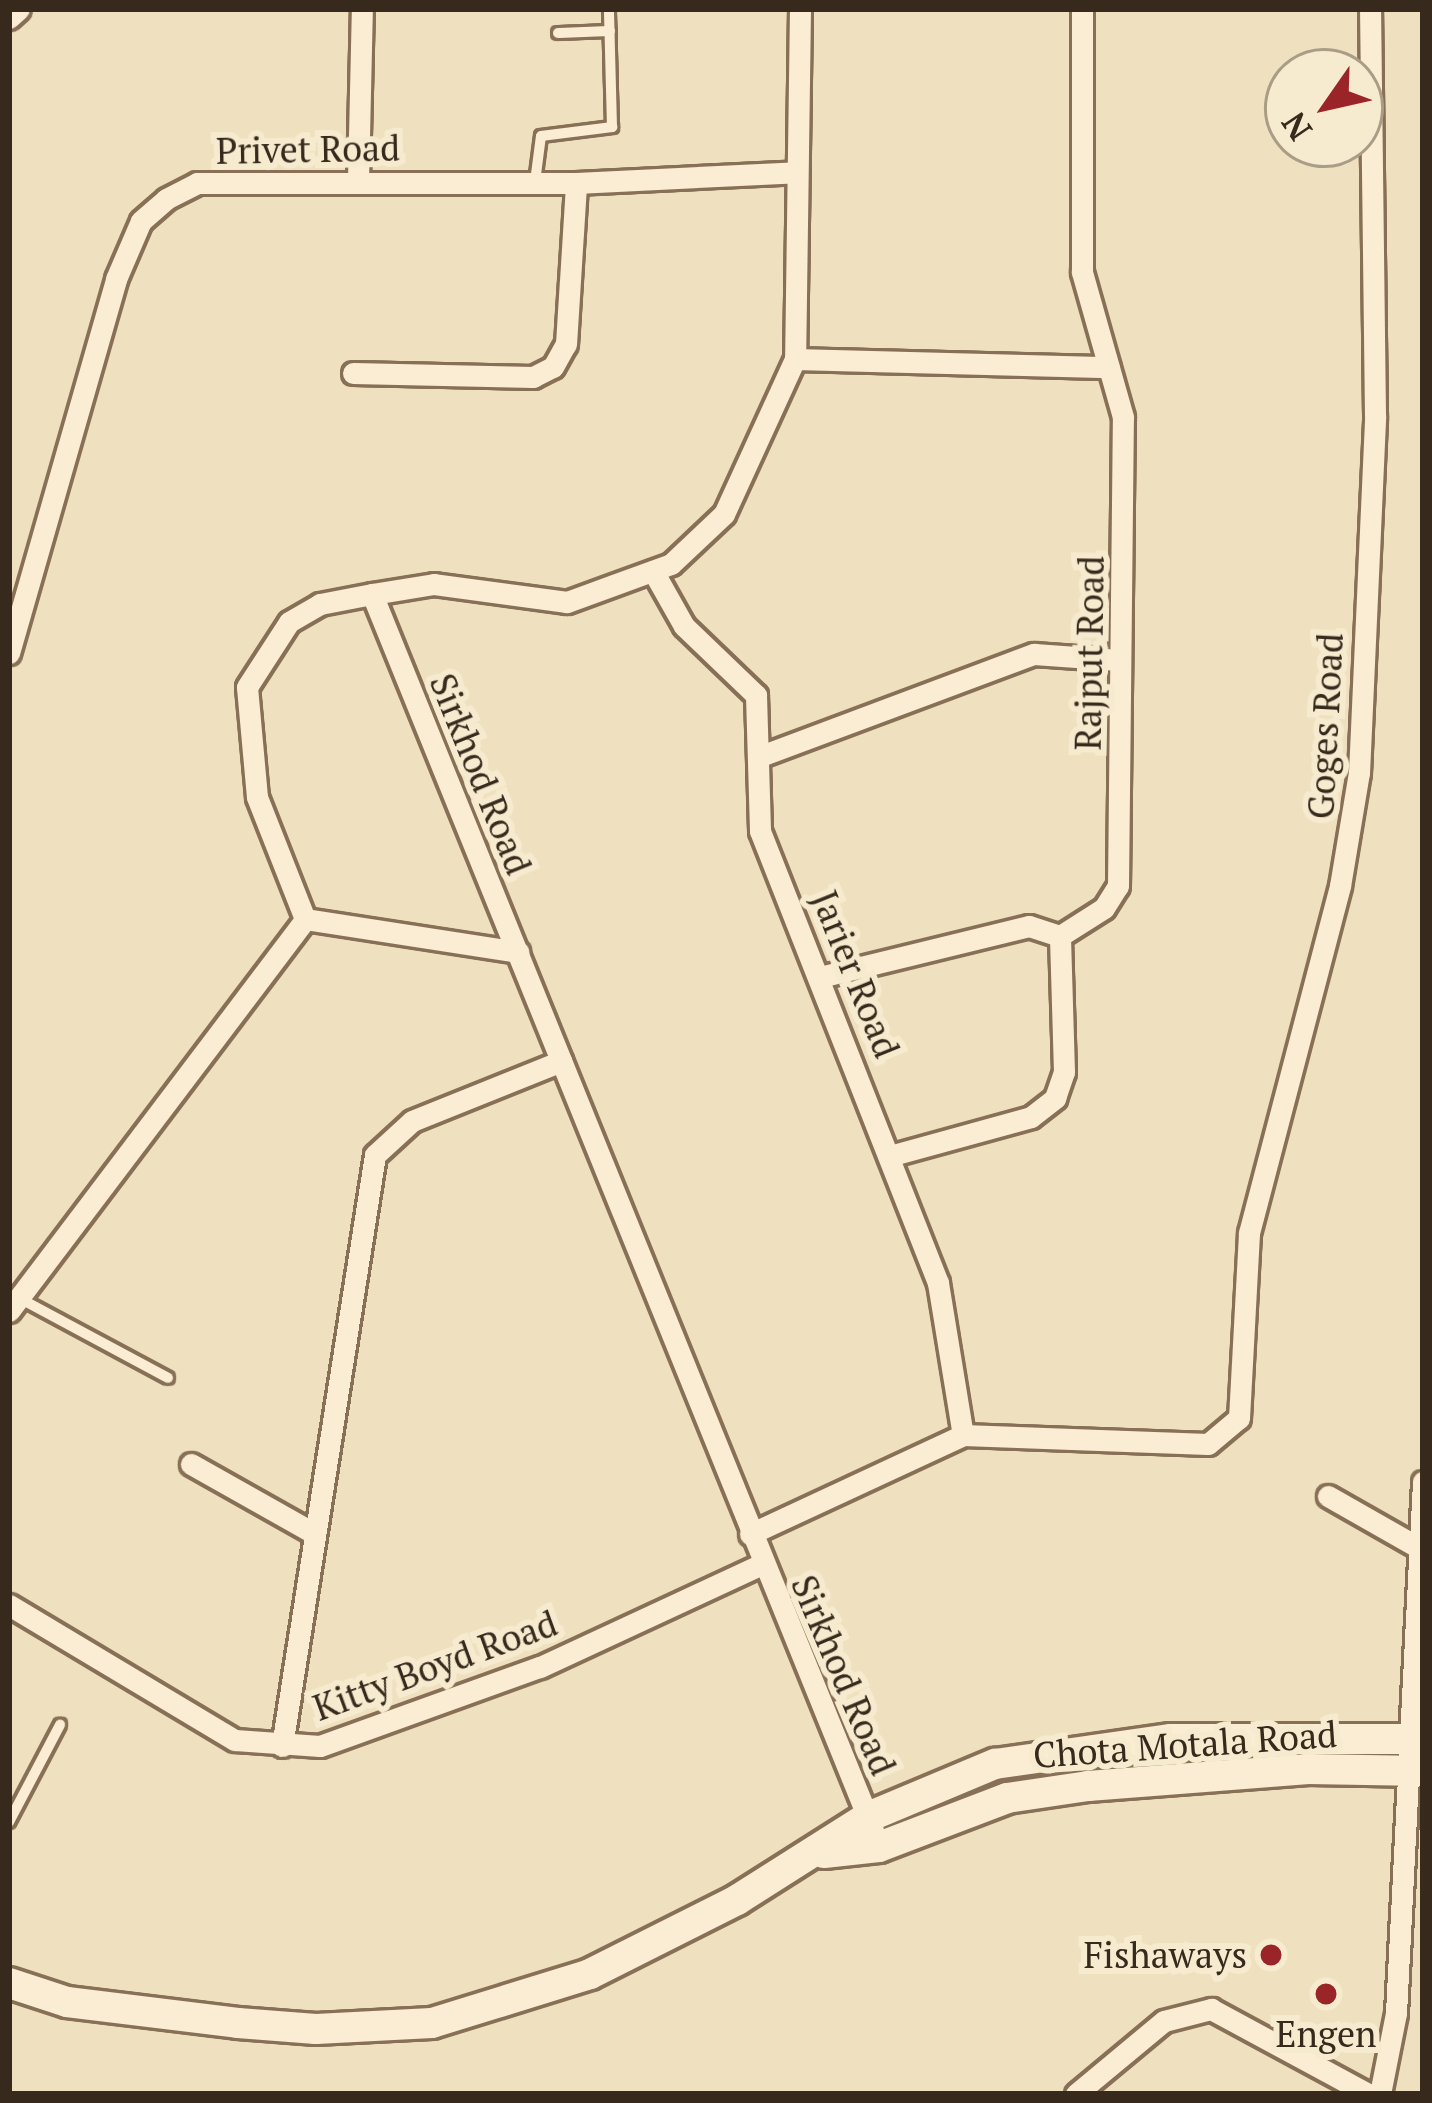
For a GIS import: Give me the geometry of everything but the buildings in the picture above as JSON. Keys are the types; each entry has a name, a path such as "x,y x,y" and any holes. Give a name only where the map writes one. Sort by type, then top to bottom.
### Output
{"street":[{"path":"9,18 19,9"},
{"path":"358,180 362,9"},
{"path":"305,919 256,796 248,687 263,652 289,622 320,604 434,584 567,602 685,556 724,514 795,359 800,9"},
{"name":"Rajput Road","path":"1060,936 1104,908 1118,886 1123,417 1087,304 1077,214 1082,9"},
{"name":"Goges Road","path":"963,1435 1208,1444 1230,1430 1242,1406 1249,1233 1340,886 1359,773 1375,415 1370,9"},
{"name":"Privet Road","path":"9,653 116,279 141,221 197,183 576,183 797,172"},
{"path":"353,374 533,377 553,368 566,344 576,183"},
{"path":"795,359 1109,367"},
{"name":"Jarier Road","path":"653,571 684,626 756,695 760,831 824,976 938,1283 963,1435"},
{"name":"Sirkhod Road","path":"372,594 760,1565 873,1832"},
{"path":"758,757 1034,654 1119,660"},
{"path":"305,919 518,952"},
{"path":"14,1304 305,919"},
{"path":"824,976 1029,926 1060,936 1064,1072 1055,1098 1031,1117 893,1155"},
{"path":"282,1746 375,1155 412,1121 561,1060"},
{"path":"750,1534 963,1435"},
{"path":"191,1465 315,1534"},
{"path":"1380,2094 1396,2013 1416,1771 1423,1481"},
{"path":"1328,1496 1419,1548"},
{"name":"Kitty Boyd Road","path":"9,1605 235,1740 282,1746 348,1740 439,1707 760,1565"},
{"name":"Chota Motala Road","path":"9,1983 67,2002 238,2023 338,2030 432,2023 590,1974 818,1854 1034,1755 1171,1739 1415,1738"},
{"name":"Chota Motala Road","path":"873,1832 1006,1798 1088,1786 1308,1768 1416,1771"},
{"path":"1076,2094 1164,2021 1211,2009 1367,2094"}],"lane":[{"path":"535,182 541,136 612,127 609,9"},
{"path":"558,32 610,31"},
{"path":"14,1304 168,1378"},
{"path":"9,1822 59,1725"}],"place":[{"name":"Fishaways","path":"1271,1955"},
{"name":"Engen","path":"1326,1994"}]}
